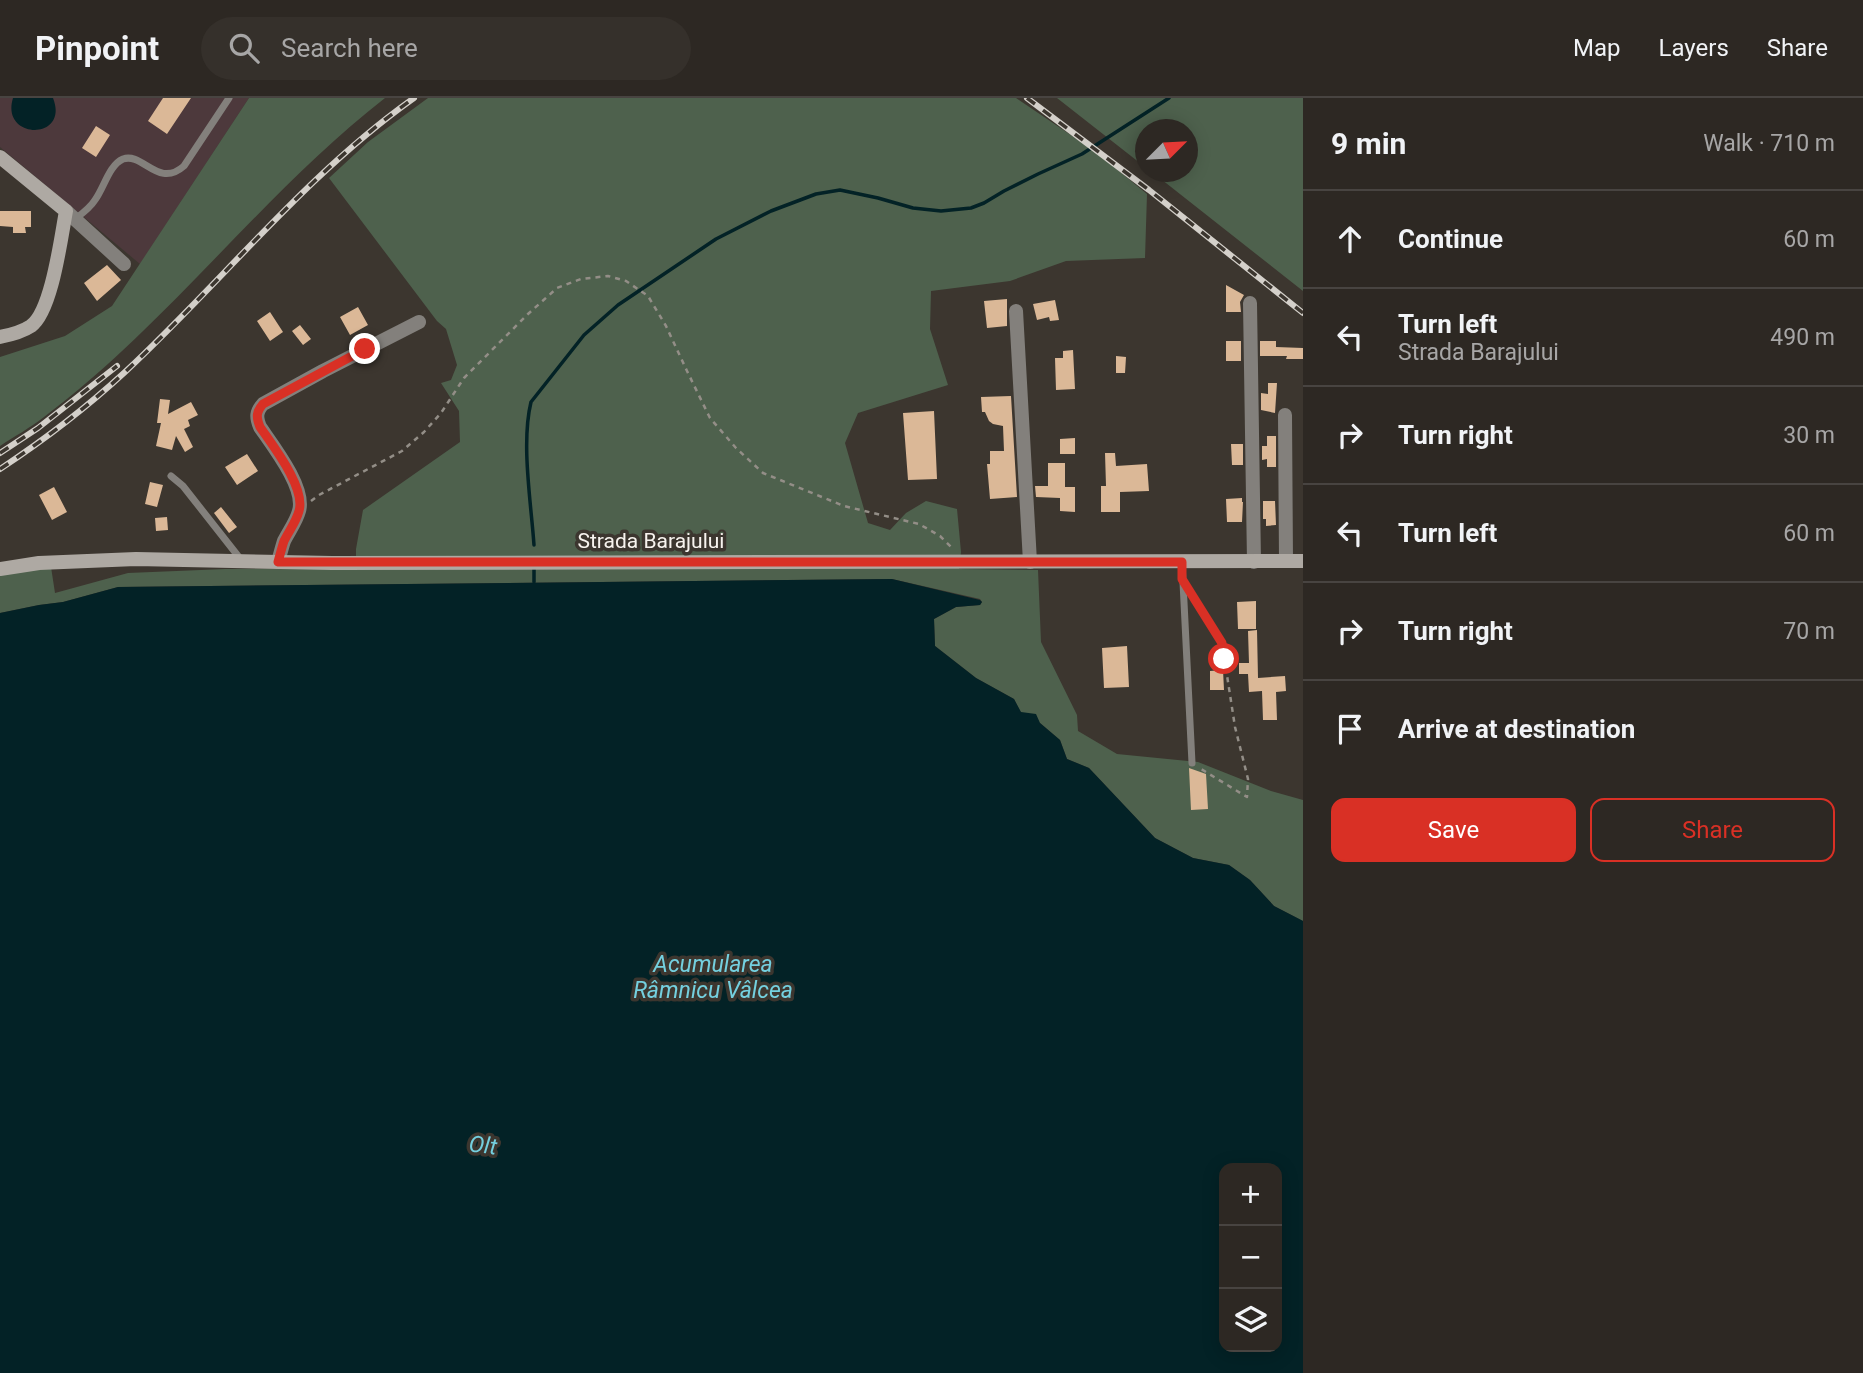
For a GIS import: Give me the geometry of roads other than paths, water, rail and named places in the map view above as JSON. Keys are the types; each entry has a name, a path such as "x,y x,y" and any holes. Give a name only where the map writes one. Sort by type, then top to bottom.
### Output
{"street":[{"path":"0,157 71,215 124,264"},
{"path":"0,337 25,330 42,312 71,215"},
{"path":"1250,303 1254,562"},
{"path":"1016,311 1030,562"},
{"path":"278,562 300,509 299,493 260,427 257,420 258,410 263,404 323,371 419,322"},
{"path":"1284,415 1286,561"},
{"name":"Strada Barajului","path":"0,569 39,563 136,559 278,562 1303,561"}],"lane":[{"path":"71,215 86,211 113,168 122,160 131,159 162,173 178,171 229,98"},
{"path":"171,476 183,486 242,561"},
{"path":"1182,562 1192,763"}],"water":[{"path":"13,98 53,98 56,112 52,122 44,128 24,128 16,122 12,112"},
{"name":"Acumularea Râmnicu Vâlcea","path":"892,579 980,600 980,605 956,607 934,619 935,646 976,678 1014,699 1021,712 1036,714 1040,723 1060,740 1067,759 1089,768 1155,838 1193,858 1229,865 1250,880 1274,906 1303,921 1303,1373 0,1373 0,613 63,602 118,587"}],"waterway":[{"path":"534,545 527,454 531,402 584,335 618,305 716,239 771,211 816,194 840,190 913,208 941,211 971,208 1082,154 1169,98"},
{"path":"534,568 534,582"}],"railway":[{"path":"0,469 33,447 110,385 161,338 336,161 414,98"},
{"path":"1027,98 1149,190 1303,313"},
{"path":"0,453 38,428 117,366"}],"water label":[{"name":"Olt","path":"483,1145"}]}
